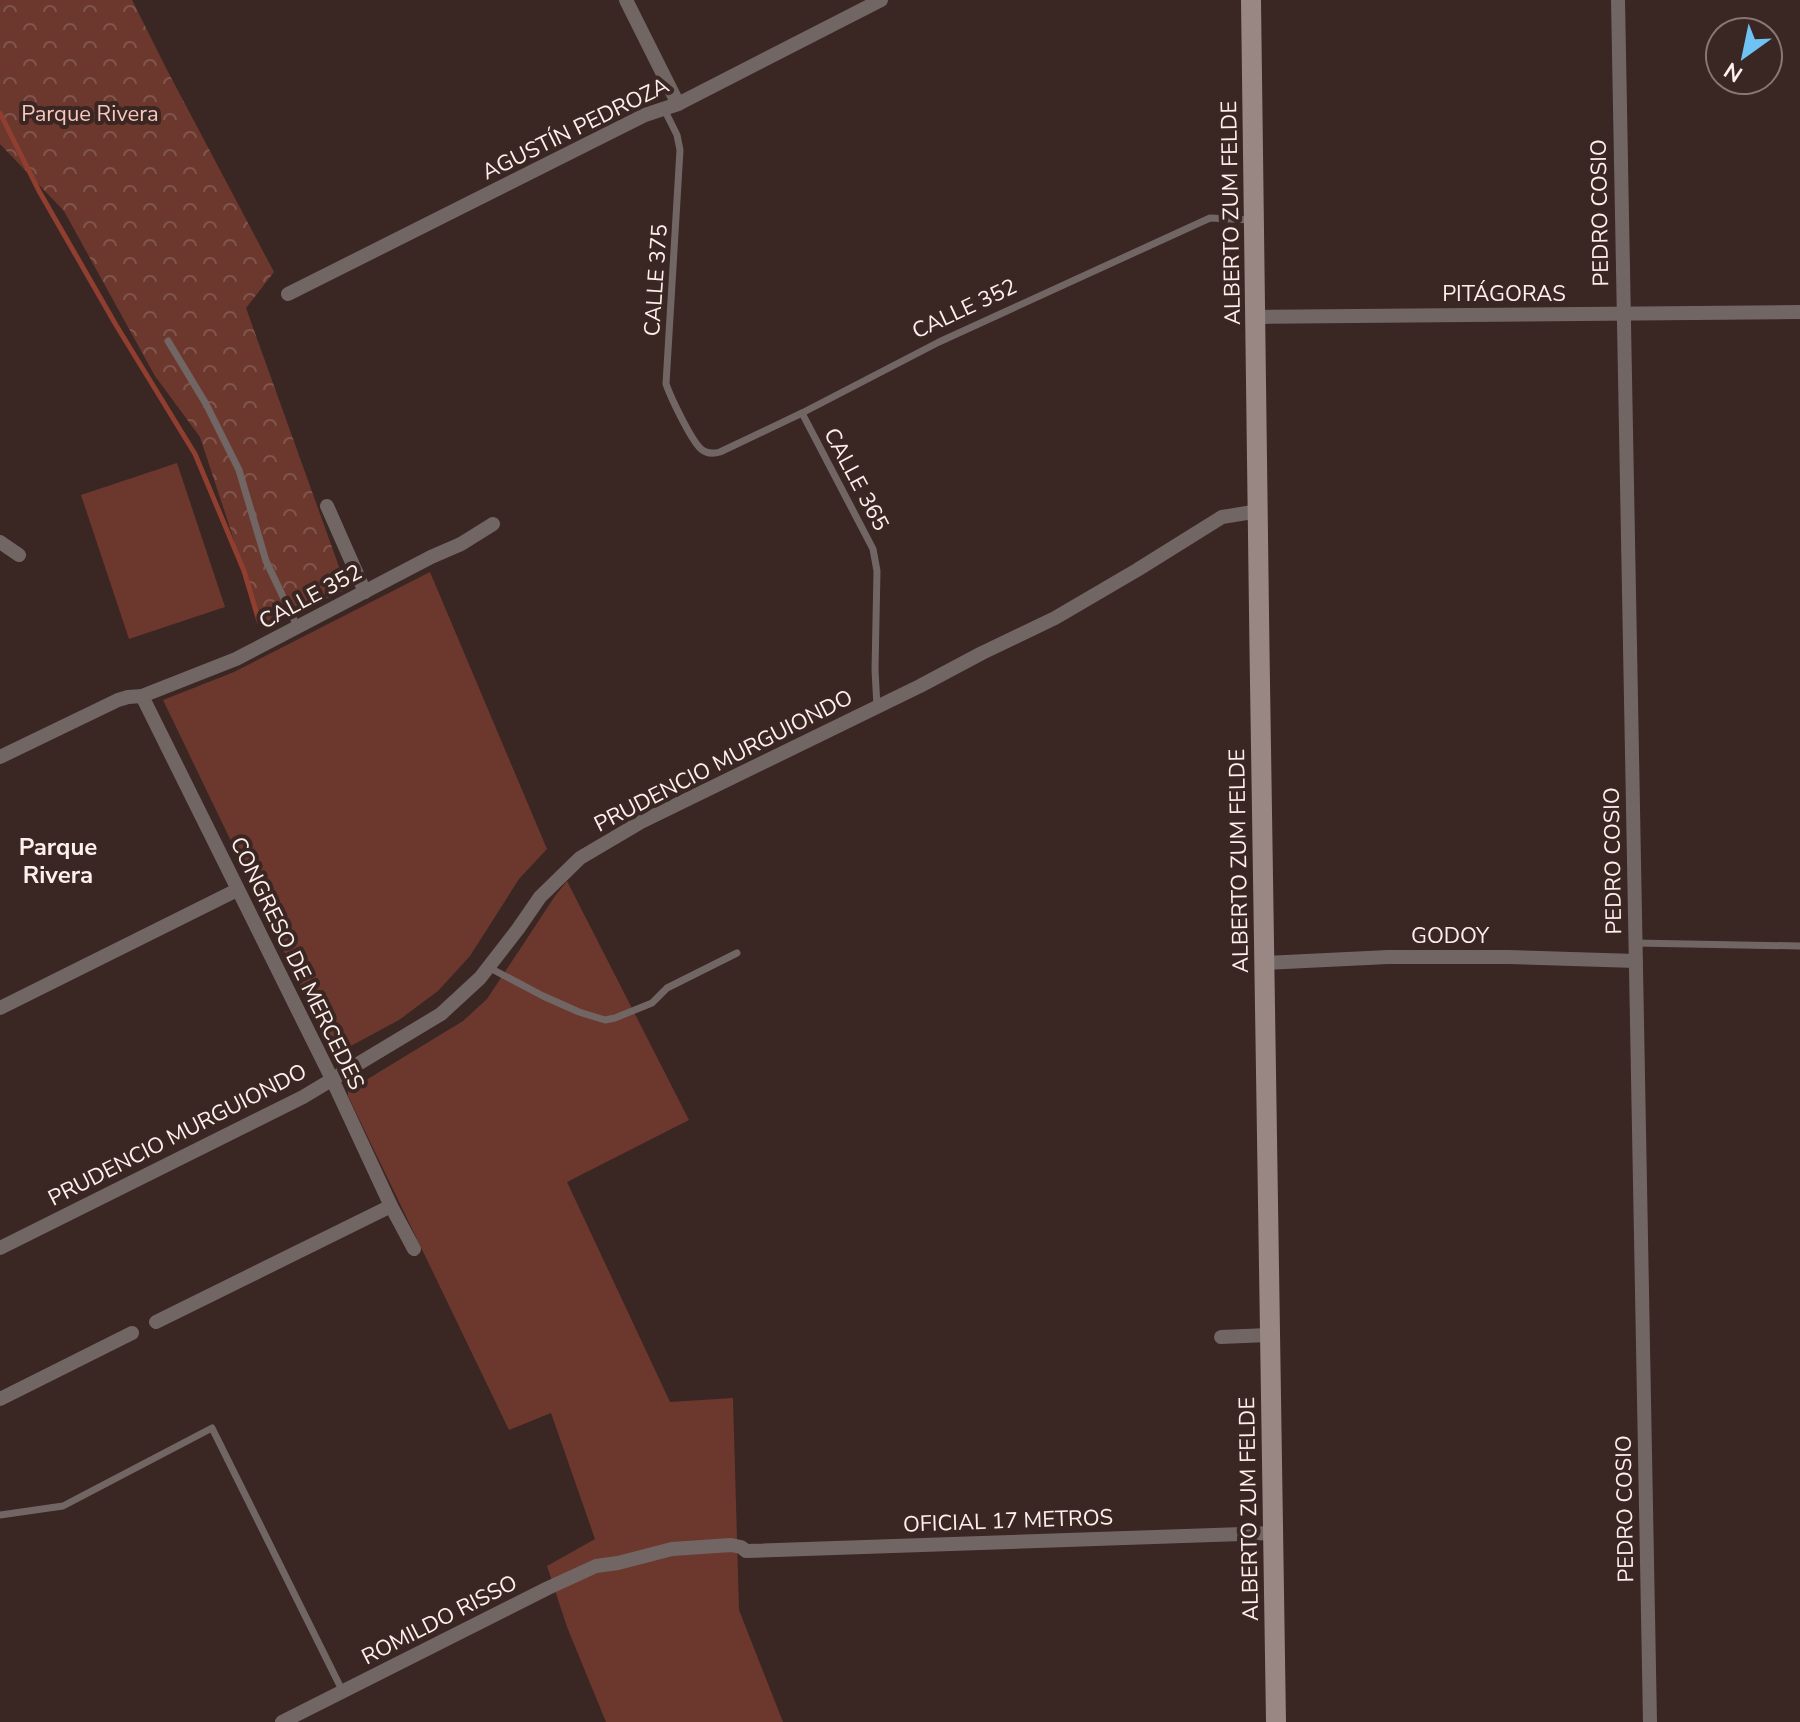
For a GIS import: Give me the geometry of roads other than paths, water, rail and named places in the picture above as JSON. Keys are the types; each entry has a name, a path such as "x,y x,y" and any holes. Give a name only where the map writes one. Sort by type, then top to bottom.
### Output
{"street":[{"path":"626,0 671,106"},
{"name":"AGUSTÍN PEDROZA","path":"288,294 881,0"},
{"name":"ALBERTO ZUM FELDE","path":"1251,0 1276,1722"},
{"name":"PEDRO COSIO","path":"1618,0 1650,1722"},
{"name":"PITÁGORAS","path":"1256,317 1800,312"},
{"path":"327,506 365,592"},
{"name":"PRUDENCIO MURGUIONDO","path":"0,1248 303,1097 441,1014 488,967 555,879 580,858 641,822 1055,618 1222,517 1259,511"},
{"name":"CALLE 352","path":"0,757 118,700 142,696 236,659 461,544 493,524"},
{"path":"0,542 19,555"},
{"name":"CONGRESO DE MERCEDES","path":"142,696 414,1249"},
{"path":"0,1008 237,890"},
{"name":"GODOY","path":"1263,963 1388,957 1636,961"},
{"path":"156,1322 391,1206"},
{"path":"0,1399 132,1333"},
{"path":"1221,1337 1268,1335"},
{"name":"OFICIAL 17 METROS","path":"618,1563 672,1549 731,1545 746,1551 1272,1533"},
{"name":"ROMILDO RISSO","path":"282,1722 548,1588 596,1566 618,1563"}],"lane":[{"name":"CALLE 375","path":"671,106 680,150 666,384 699,447"},
{"name":"CALLE 352","path":"699,447 710,454 720,452 939,342 1210,218 1254,220"},
{"path":"168,341 206,404 239,470 266,561 298,628"},
{"name":"CALLE 365","path":"802,413 873,549 877,571 877,707"},
{"path":"1635,943 1800,946"},
{"path":"488,967 543,996 605,1020 652,1003 667,988 737,953"},
{"path":"0,1515 63,1506 212,1428 343,1692"}],"waterway":[{"path":"0,113 39,191 195,454 244,571 259,621"}],"district":[{"name":"Parque Rivera","path":"58,861"}]}
